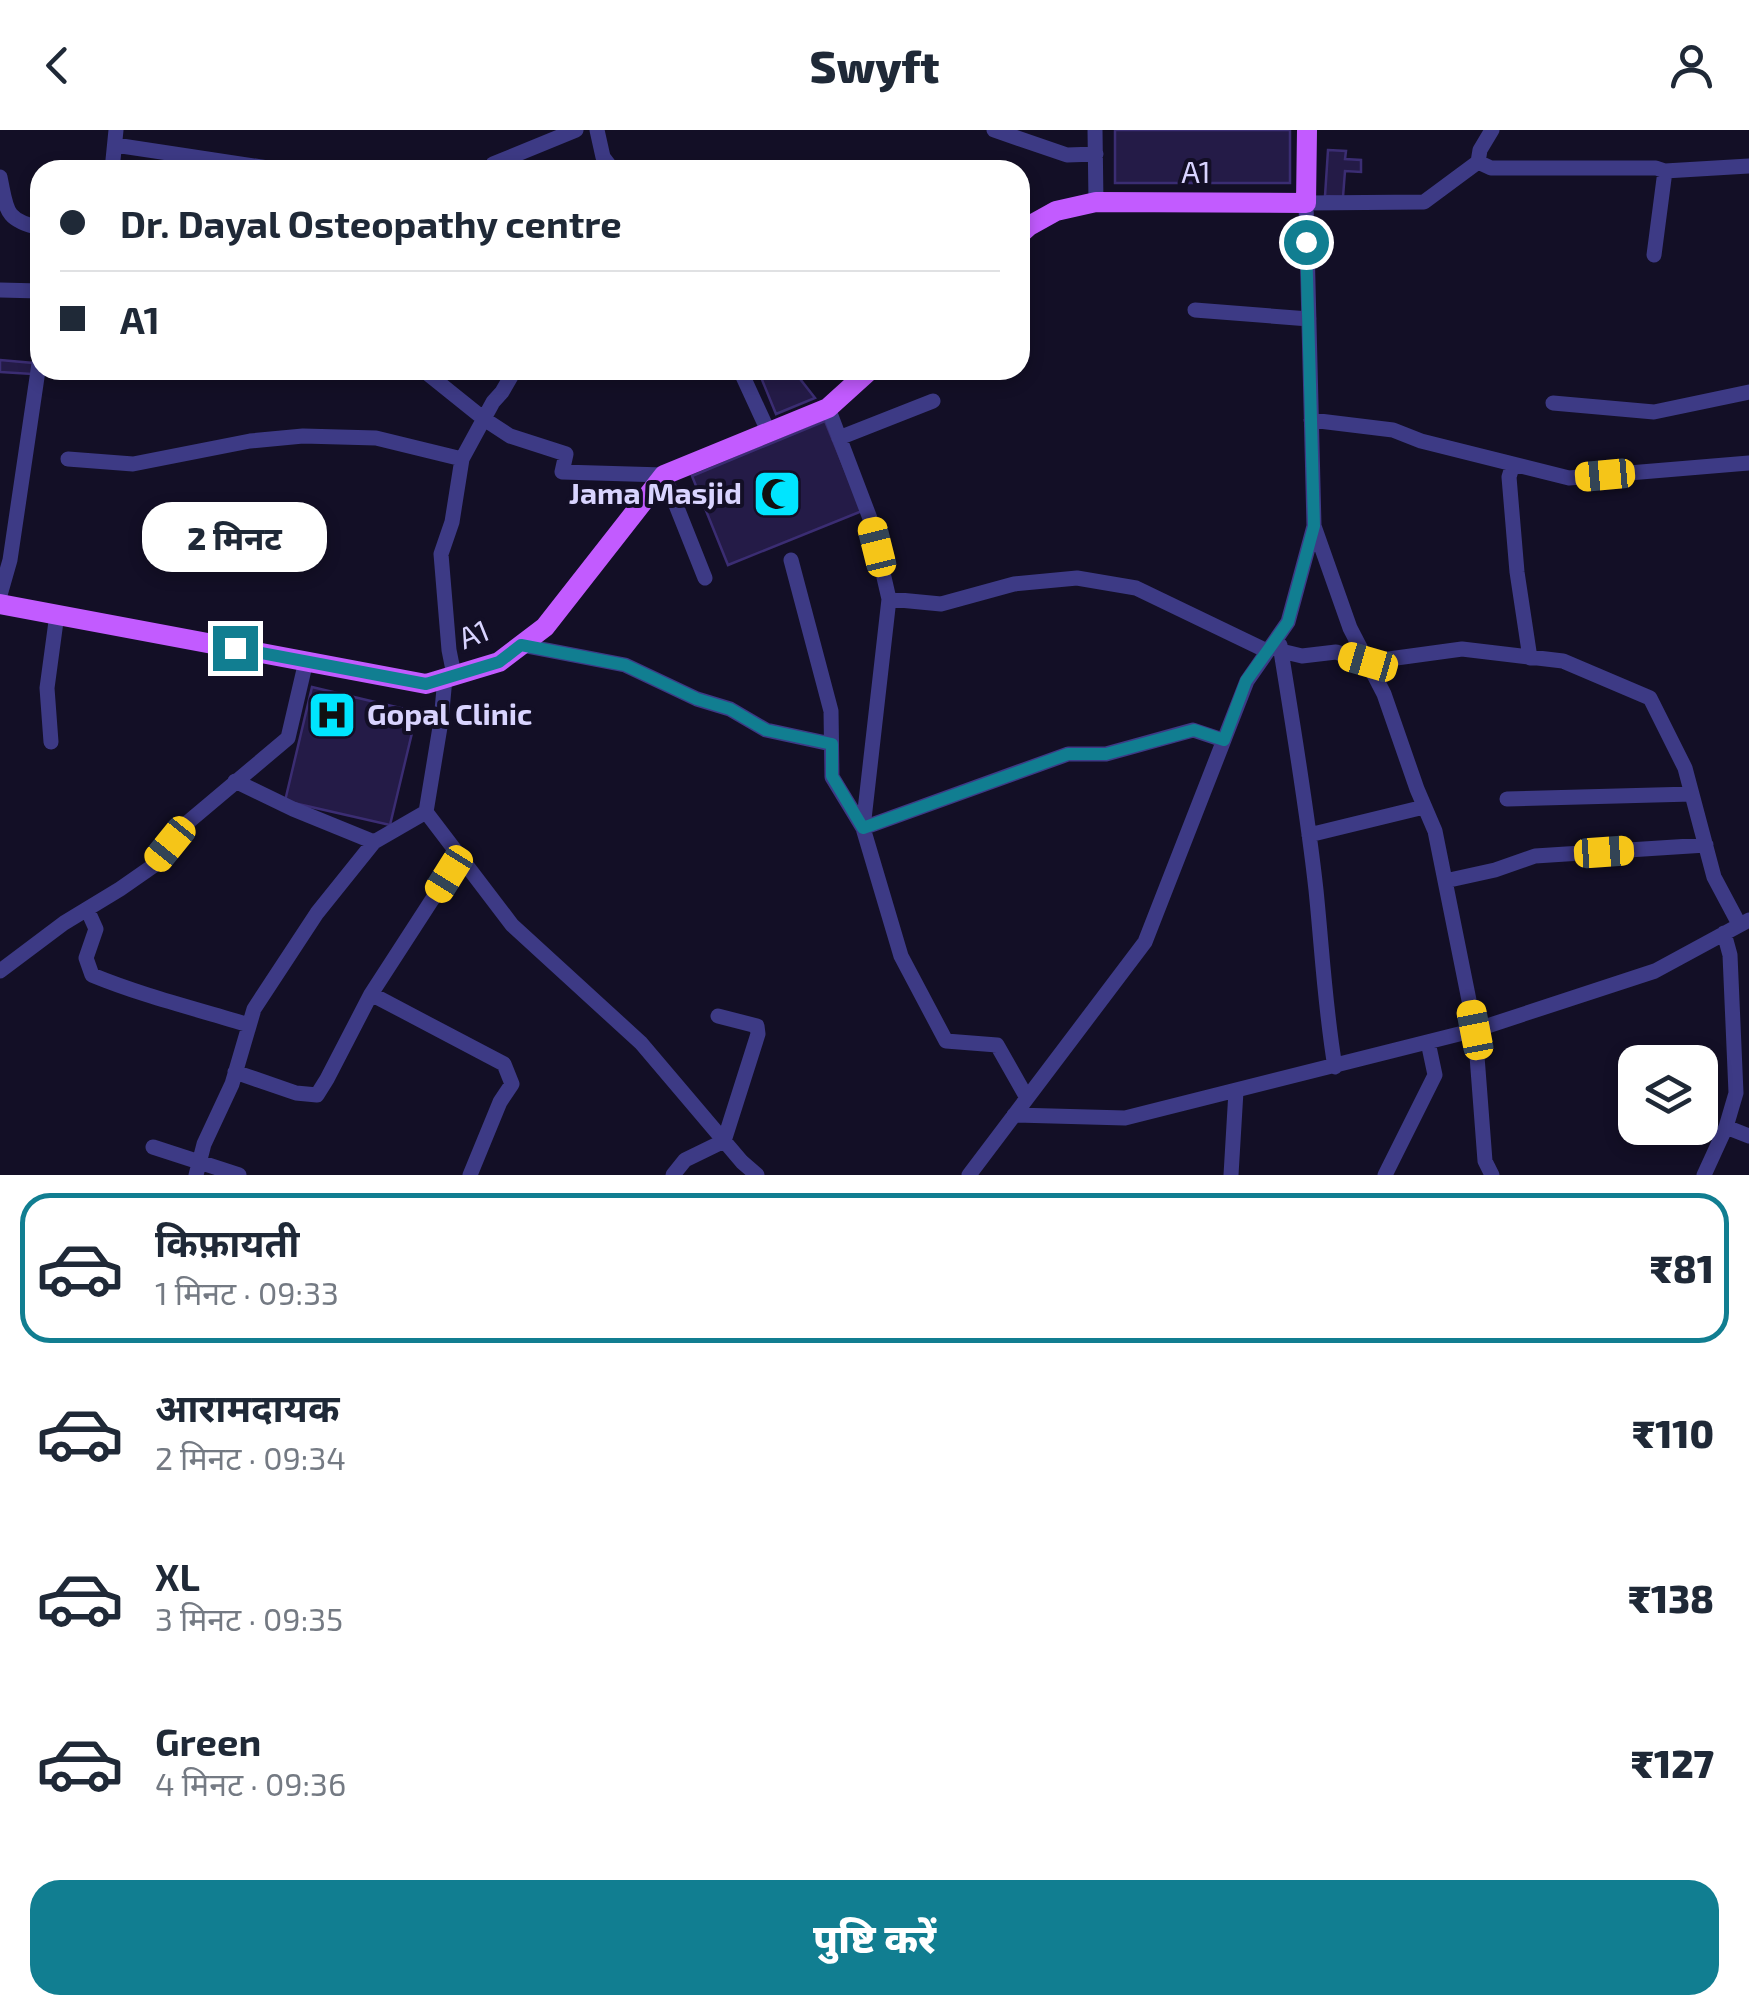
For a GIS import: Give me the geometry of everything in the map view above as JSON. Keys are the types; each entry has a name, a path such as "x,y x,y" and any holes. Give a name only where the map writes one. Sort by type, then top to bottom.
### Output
{"main road":[{"path":"1306,130 1306,204"},
{"name":"A1","path":"1030,226 1056,210 1096,202 1306,204"},
{"path":"664,475 828,408 859,380"},
{"name":"A1","path":"0,604 426,684 499,662 545,627 664,475"}],"street":[{"path":"503,160 576,130"},
{"path":"597,130 606,160"},
{"path":"994,130 1067,155 1096,154"},
{"path":"1095,130 1096,202"},
{"path":"969,1175 1144,942 1246,681 1276,646 1288,622 1314,526 1306,204 1424,202 1478,162 1492,130"},
{"path":"116,138 230,160"},
{"path":"1478,162 1491,168 1656,168 1665,172 1749,166"},
{"path":"1654,255 1665,172"},
{"path":"0,177 11,216 30,226"},
{"path":"0,290 30,292"},
{"path":"1195,310 1308,319"},
{"path":"0,596 10,560 37,380"},
{"path":"435,380 510,436 566,454 562,472 664,475 705,578"},
{"path":"508,380 462,459 452,522 441,554 450,677 426,812 512,925 641,1044 757,1175"},
{"path":"745,380 769,433"},
{"path":"1553,402 1654,412 1749,392"},
{"path":"840,438 933,401"},
{"path":"828,408 871,521 889,599 863,828"},
{"path":"1312,420 1394,430 1422,441 1569,478 1749,463"},
{"path":"68,459 133,464 250,441 303,436 376,438 462,459"},
{"path":"1513,464 1509,477 1530,658"},
{"path":"1314,526 1350,628 1384,694 1435,831 1475,1030 1485,1161 1492,1175"},
{"path":"791,560 831,711 832,776 863,828 902,956 946,1041 998,1045 1027,1098"},
{"path":"889,599 941,604 1014,584 1076,578 1136,588 1302,656 1336,652 1368,662 1462,649 1563,662 1650,698 1686,768 1714,877 1737,926 1730,955 1736,1093 1726,1127 1704,1175"},
{"path":"50,742 47,688 57,614"},
{"path":"521,645 625,665 697,699 730,709 766,730 832,744"},
{"path":"1276,646 1309,835 1326,1017 1335,1067"},
{"path":"0,971 64,923 153,866 187,823 288,738 306,661"},
{"path":"863,828 1068,754 1106,754 1194,730 1224,740"},
{"path":"235,781 374,842"},
{"path":"1507,798 1692,794"},
{"path":"1309,835 1424,807"},
{"path":"198,1169 254,1009 344,876 374,842 426,812"},
{"path":"1445,881 1535,856 1706,846"},
{"path":"235,1072 296,1093 316,1095 372,994 460,855"},
{"path":"88,909 96,928 86,958 92,975 141,994 249,1025"},
{"path":"1014,1115 1125,1118 1335,1067 1475,1030 1655,971 1737,926"},
{"path":"372,994 504,1064 512,1084 500,1102 470,1175"},
{"path":"674,1175 685,1160 724,1140 758,1034 757,1026 718,1016"},
{"path":"1385,1175 1435,1074 1428,1042"},
{"path":"1231,1175 1236,1091"},
{"path":"1726,1127 1749,1136"},
{"path":"153,1147 198,1169 239,1175"}],"building":[{"path":"1115,130 1290,130 1290,183 1115,183"},
{"path":"1328,150 1346,151 1345,159 1361,160 1361,172 1345,171 1343,197 1325,196"},
{"path":"0,360 30,363 30,374 0,372"},
{"path":"762,380 801,380 815,398 776,414"},
{"name":"Jama Masjid","path":"825,421 862,511 728,565 692,476"},
{"path":"312,687 417,712 390,825 285,801"}],"place":[{"name":"Jama Masjid","path":"777,494"},
{"name":"Gopal Clinic","path":"332,715"}],"route":[{"path":"235,648 426,684 499,662 521,645 625,665 697,699 730,709 766,730 832,744 832,776 863,828 1068,754 1106,754 1194,730 1224,740 1246,681 1288,622 1314,526 1306,242"}]}
